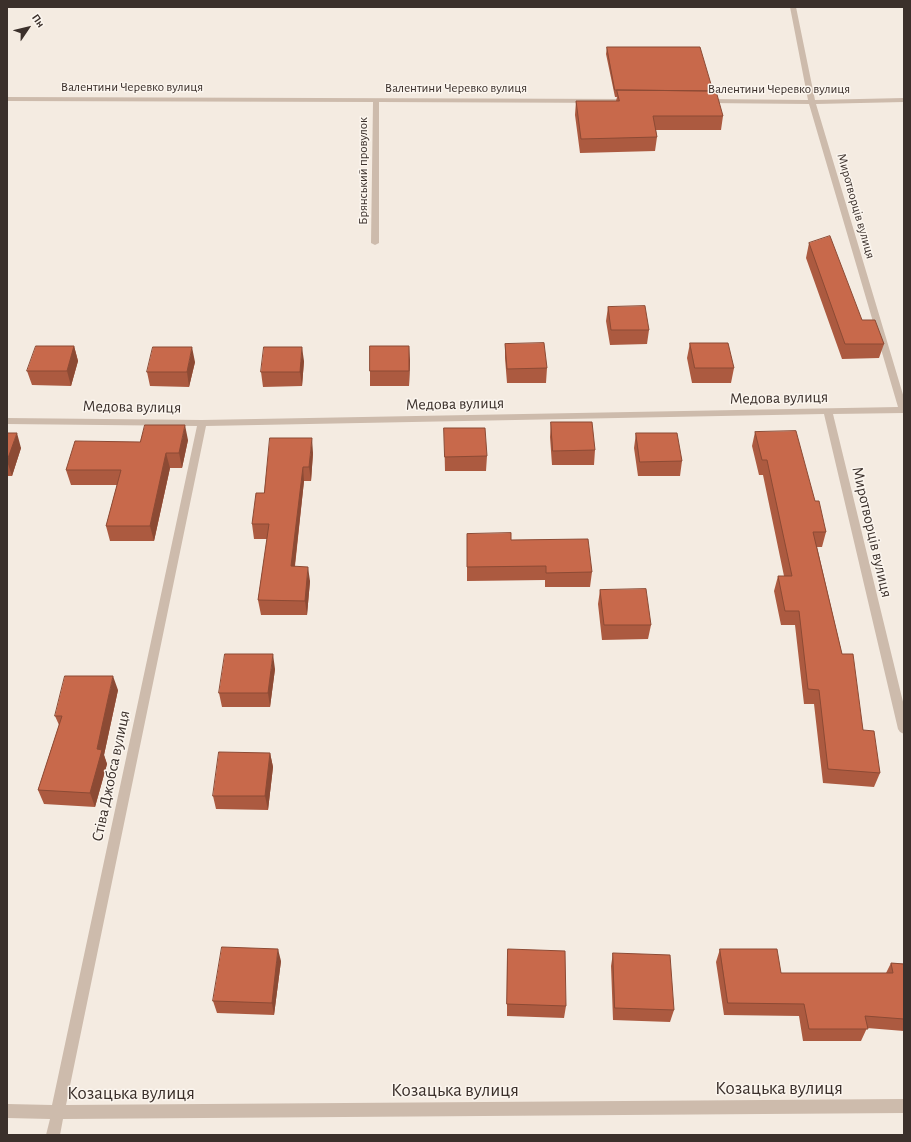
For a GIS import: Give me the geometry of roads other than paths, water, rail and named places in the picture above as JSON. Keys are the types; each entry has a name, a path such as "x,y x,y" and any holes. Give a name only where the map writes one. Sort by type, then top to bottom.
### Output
{"street":[{"name":"Миротворців вулиця","path":"793,7 812,102 904,410"},
{"name":"Валентини Черевко вулиця","path":"7,99 638,101"},
{"name":"Брянський провулок","path":"375,243 376,99"},
{"name":"Валентини Черевко вулиця","path":"701,101 812,102 904,100"},
{"name":"Медова вулиця","path":"7,420 202,423 904,410"},
{"name":"Миротворців вулиця","path":"828,412 904,729"},
{"name":"Стіва Джобса вулиця","path":"53,1135 202,423"},
{"name":"Козацька вулиця","path":"7,1111 57,1112 904,1106"}]}
